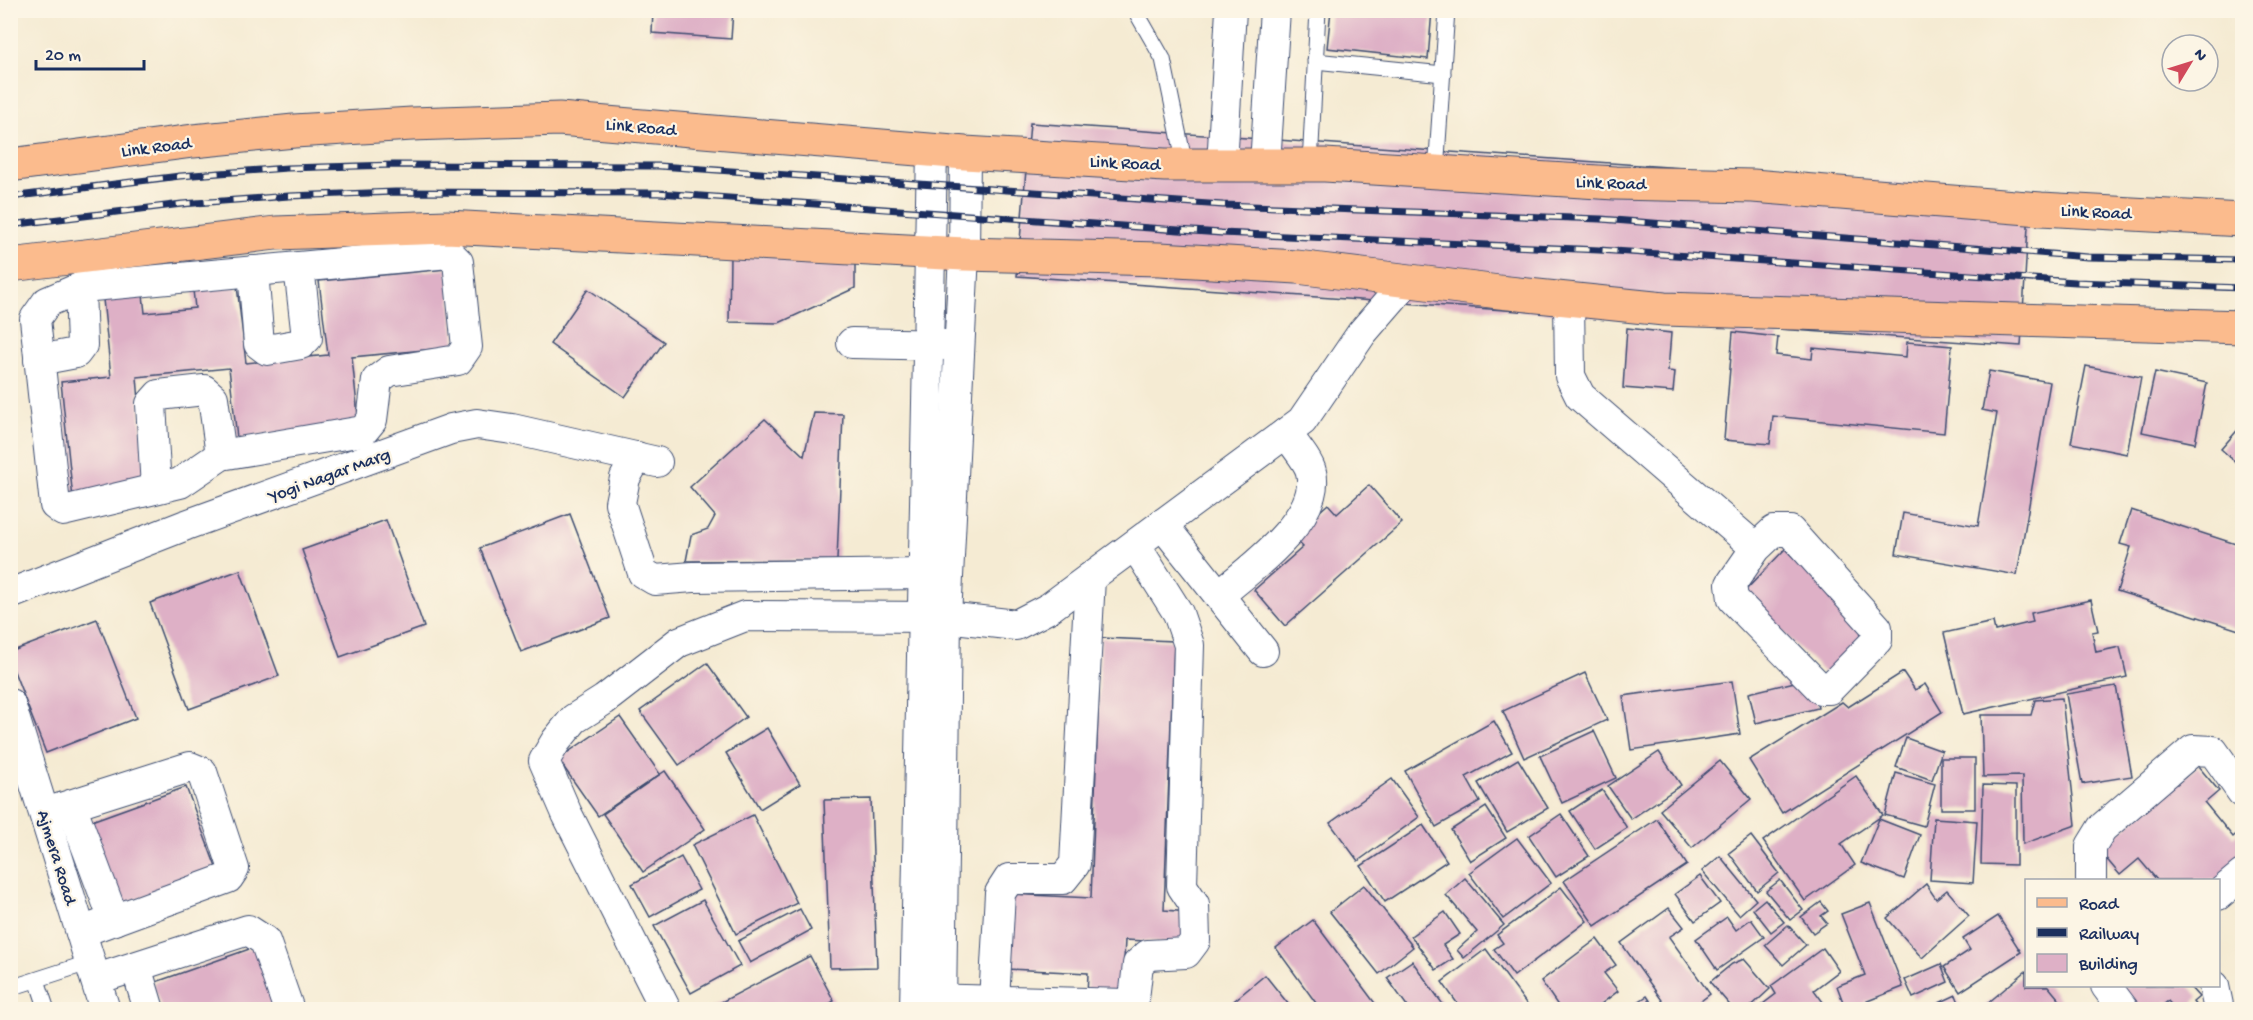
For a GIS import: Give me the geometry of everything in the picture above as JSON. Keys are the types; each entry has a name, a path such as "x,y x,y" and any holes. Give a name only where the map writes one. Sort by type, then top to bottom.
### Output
{"main road":[{"name":"Link Road","path":"11,164 294,131 559,119 965,153 1185,165 1310,165 1615,183 1753,186 2041,209 2242,220"},
{"path":"10,265 276,232 447,227 930,253 1161,260 1297,267 1664,309 2242,327"}],"street":[{"path":"1222,165 1231,10"},
{"path":"1264,164 1275,10"},
{"path":"932,151 924,574 934,617"},
{"path":"965,153 960,345 934,617 928,1005 994,1001 1127,1004 1134,999 1138,964 1148,955 1186,953 1195,941 1194,904 1182,886 1189,645 1178,613 1135,545"},
{"path":"449,253 458,262 467,346 458,360 389,371 377,380 372,420 363,431 221,455 168,485 63,511 55,505 35,319 47,302 80,288 253,271 449,253"},
{"path":"253,271 259,344 267,350 301,344 307,338 299,267"},
{"path":"666,1010 543,761 574,719 604,700 679,642 745,616 934,617 1016,625 1049,608 1302,421 1362,333 1407,281"},
{"path":"39,360 76,353 82,345 80,288"},
{"path":"1569,299 1570,375 1580,396 1756,549"},
{"path":"852,344 960,345"},
{"path":"186,525 168,485 151,404 159,395 204,390 213,398 221,455"},
{"name":"Yogi Nagar Marg","path":"10,594 186,525 451,429 477,424 512,429 647,460 626,478 620,503 643,573 655,580 693,577 924,574"},
{"path":"1219,595 1275,548 1293,529 1311,494 1311,471 1286,433"},
{"path":"1162,524 1263,651"},
{"path":"1774,531 1790,531 1877,628 1877,640 1829,688 1821,689 1733,599 1731,584 1756,549 1774,531"},
{"path":"994,1001 1000,893 1009,879 1063,879 1075,864 1090,578"},
{"name":"Ajmera Road","path":"10,704 58,809 81,932 105,1010"},
{"path":"2091,879 2091,846 2102,828 2193,750 2213,752 2242,792"},
{"path":"81,932 114,920 228,878 234,869 202,772 190,767 58,809 114,920"},
{"path":"2220,893 2242,875"},
{"path":"94,971 136,967 248,930 266,941 289,1010"},
{"path":"136,967 149,1010"},
{"path":"2107,987 2124,1010"},
{"path":"2214,987 2219,1010"}],"lane":[{"path":"1135,10 1163,59 1185,165"},
{"path":"1310,165 1318,10"},
{"path":"1436,172 1447,10"},
{"path":"1315,60 1443,74"},
{"path":"10,988 37,980 94,971"},
{"path":"37,980 47,1010"}],"building":[{"path":"653,10 733,10 731,39 652,33"},
{"path":"1331,10 1432,10 1428,59 1327,48"},
{"path":"1030,123 2030,192 2021,346 1017,276"},
{"path":"730,256 855,257 855,288 779,323 729,322"},
{"path":"447,269 455,347 352,357 359,426 237,438 229,368 137,377 146,486 73,499 61,382 111,377 103,299 143,295 145,313 195,308 193,290 237,286 246,363 328,355 319,281"},
{"path":"588,289 664,342 625,397 550,344"},
{"path":"1627,328 1671,333 1668,371 1675,372 1673,392 1623,388"},
{"path":"1733,332 1778,337 1776,355 1812,359 1813,348 1906,357 1907,342 1952,346 1944,433 1773,416 1770,444 1724,440"},
{"path":"2086,366 2141,377 2127,454 2071,443"},
{"path":"1989,371 2050,382 2017,575 1896,554 1903,513 1978,526 1997,413 1982,410"},
{"path":"2155,372 2207,383 2195,443 2142,432"},
{"path":"814,413 843,414 837,560 686,561 691,535 708,529 715,516 690,487 765,419 804,456"},
{"path":"2242,425 2242,466 2241,467 2221,449"},
{"path":"1369,485 1402,523 1285,626 1254,590 1303,547 1292,536 1328,504 1337,514"},
{"path":"2131,510 2242,546 2242,631 2117,591 2131,547 2120,544"},
{"path":"570,514 610,618 521,652 480,548"},
{"path":"386,520 424,627 340,657 302,550"},
{"path":"1785,549 1868,633 1829,677 1743,593"},
{"path":"240,570 279,676 189,709 150,603"},
{"path":"2091,600 2098,631 2092,632 2096,652 2120,647 2127,677 1963,714 1944,633 1993,622 1995,631 2033,622 2031,613"},
{"path":"97,619 136,718 46,753 10,661 10,652"},
{"path":"1101,638 1174,641 1164,910 1190,912 1189,943 1125,940 1122,998 1087,996 1088,973 1007,969 1009,894 1091,898"},
{"path":"707,663 746,717 679,765 640,711"},
{"path":"1903,672 1915,690 1925,684 1942,712 1782,813 1749,760 1842,702 1848,707"},
{"path":"1585,673 1607,720 1524,758 1503,711"},
{"path":"1811,678 1818,708 1756,723 1749,693"},
{"path":"1732,681 1740,734 1631,750 1623,696"},
{"path":"2116,686 2132,776 2082,784 2066,694"},
{"path":"2062,698 2076,825 2023,844 2022,776 1983,777 1981,715 2031,715 2035,700"},
{"path":"620,717 660,774 598,816 558,759"},
{"path":"1494,721 1512,752 1466,777 1480,802 1436,827 1405,771"},
{"path":"767,728 800,784 760,809 726,753"},
{"path":"1594,731 1616,778 1562,803 1540,756"},
{"path":"1906,738 1942,751 1932,780 1896,767"},
{"path":"1659,752 1681,785 1631,819 1608,786"},
{"path":"1941,758 1975,758 1975,809 1941,809"},
{"path":"1518,759 1548,808 1507,832 1478,783"},
{"path":"1720,761 1751,799 1692,848 1660,810"},
{"path":"2198,766 2219,791 2205,803 2233,837 2242,829 2242,865 2220,879 2156,879 2139,859 2120,875 2099,850"},
{"path":"665,771 705,829 643,872 603,814"},
{"path":"1896,773 1935,784 1924,826 1885,815"},
{"path":"1856,776 1883,815 1841,844 1855,865 1805,901 1763,841"},
{"path":"1392,779 1419,817 1358,861 1330,823"},
{"path":"1983,785 2016,786 2016,865 1981,864"},
{"path":"186,787 217,870 121,905 86,823"},
{"path":"1602,790 1627,828 1595,849 1570,811"},
{"path":"871,799 877,967 830,968 824,800"},
{"path":"1486,807 1506,838 1470,861 1451,830"},
{"path":"1561,814 1589,856 1556,877 1529,836"},
{"path":"753,815 797,903 736,934 692,845"},
{"path":"1934,818 1977,821 1973,883 1930,880"},
{"path":"1657,819 1687,865 1595,926 1564,881"},
{"path":"1879,819 1920,835 1904,879 1861,863"},
{"path":"1423,825 1447,861 1385,902 1361,866"},
{"path":"1751,836 1779,873 1757,891 1729,853"},
{"path":"1517,838 1551,883 1503,919 1469,873"},
{"path":"1720,856 1756,900 1739,915 1702,871"},
{"path":"681,857 699,890 650,917 632,884"},
{"path":"1700,876 1720,903 1695,921 1675,894"},
{"path":"1465,878 1504,925 1464,958 1457,950 1477,932 1446,895"},
{"path":"1780,880 1803,910 1790,920 1766,891"},
{"path":"1926,884 1936,899 1947,890 1969,916 1922,958 1887,918"},
{"path":"1364,885 1413,947 1379,974 1330,912"},
{"path":"1561,887 1587,921 1514,976 1494,949 1503,943 1497,935"},
{"path":"1765,899 1784,922 1771,932 1753,909"},
{"path":"703,900 740,966 691,993 654,926"},
{"path":"1821,902 1828,911 1821,916 1827,923 1813,933 1801,917"},
{"path":"1870,903 1903,987 1865,1002 1868,1010 1846,1010 1837,986 1865,975 1841,914"},
{"path":"1669,908 1684,927 1669,937 1710,994 1689,1010 1669,1010 1621,943"},
{"path":"800,909 811,930 750,963 738,941"},
{"path":"1445,912 1460,934 1443,945 1453,959 1436,970 1411,936"},
{"path":"1998,916 2021,952 1960,992 1944,967 1970,950 1963,939"},
{"path":"1727,917 1736,930 1751,919 1764,937 1717,970 1696,939"},
{"path":"1313,920 1380,1010 1321,1010 1276,948"},
{"path":"1788,925 1806,945 1783,965 1765,945"},
{"path":"1597,939 1616,965 1604,973 1618,991 1593,1010 1561,1010 1541,981"},
{"path":"255,947 278,1010 162,1010 153,983"},
{"path":"1823,948 1839,971 1814,990 1829,1010 1755,1010 1776,994 1771,986"},
{"path":"1486,949 1531,1010 1462,1010 1442,982"},
{"path":"810,956 834,1001 819,1010 706,1010"},
{"path":"1744,959 1770,989 1747,1010 1734,1010 1710,982 1732,964"},
{"path":"1412,961 1447,1010 1410,1010 1387,978"},
{"path":"1941,964 1948,982 1913,998 1905,980"},
{"path":"2025,972 2025,987 2049,987 2068,1010 1984,1010 1982,1008"},
{"path":"1265,975 1293,1010 1223,1010"},
{"path":"2116,987 2190,987 2199,997 2193,1002 2199,1010 2176,1010 2168,1001 2157,1010 2135,1010"},
{"path":"1956,995 1962,1010 1924,1010"},
{"path":"1647,996 1656,1010 1626,1010"}],"railway":[{"path":"10,197 180,176 287,168 394,165 659,166 1223,205 1601,219 2088,257 2242,260"},
{"path":"10,225 182,204 289,196 395,192 659,193 1221,233 1599,250 2076,282 2242,288"}]}
